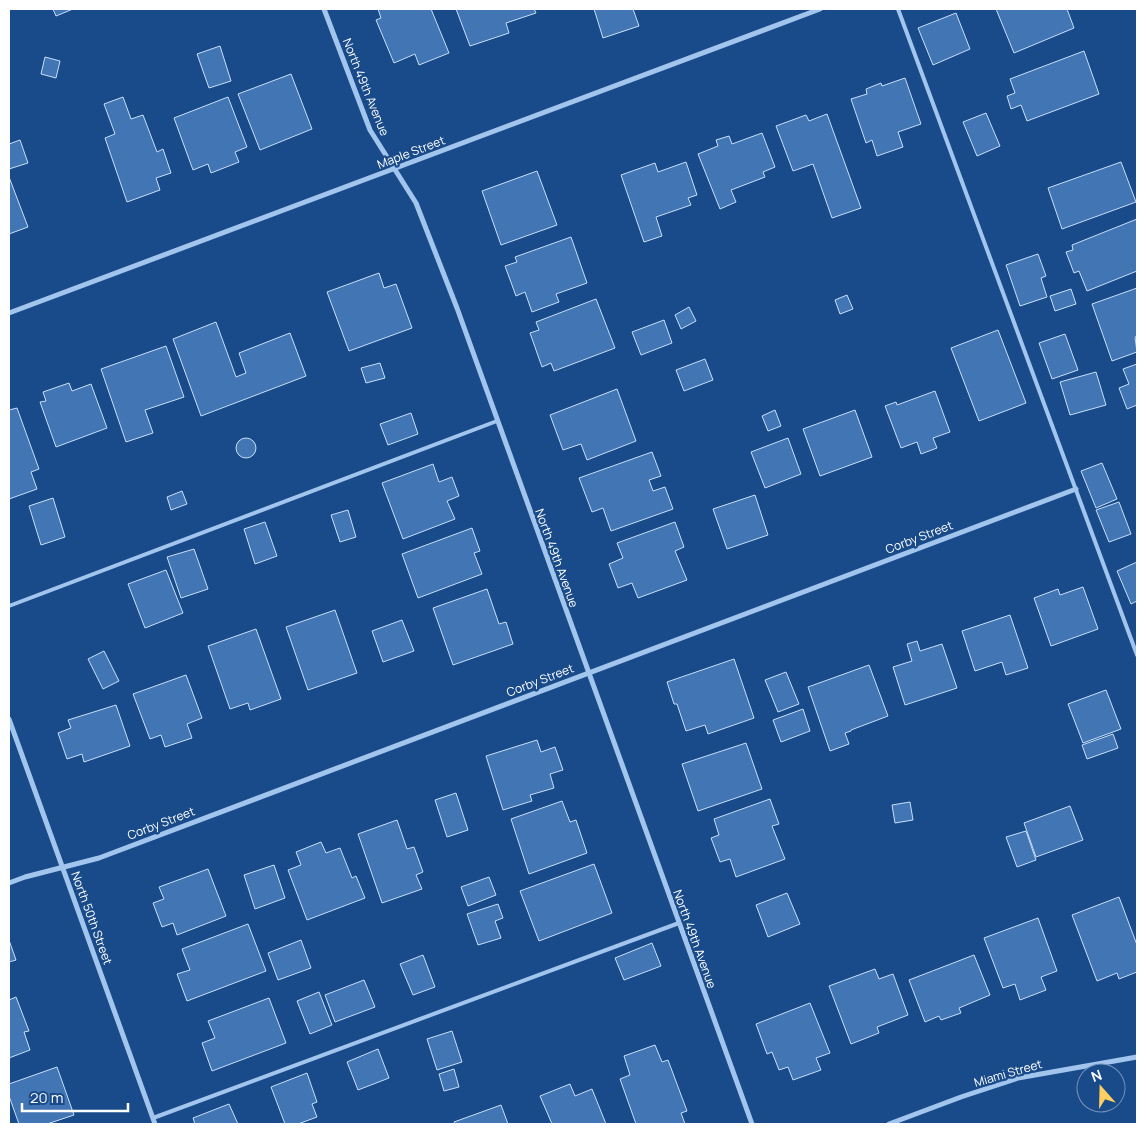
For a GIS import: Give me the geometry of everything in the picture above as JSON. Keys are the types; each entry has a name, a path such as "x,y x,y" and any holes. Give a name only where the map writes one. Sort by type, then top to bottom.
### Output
{"street":[{"name":"North 49th Avenue","path":"324,9 370,130 416,203 752,1124"},
{"name":"Maple Street","path":"9,313 820,9"},
{"name":"Corby Street","path":"9,882 63,866 99,858 1076,489"},
{"name":"North 50th Street","path":"9,719 156,1124"},
{"name":"Miami Street","path":"889,1124 1018,1078 1137,1057"}],"lane":[{"path":"898,9 1137,655"},
{"path":"9,606 497,421"},
{"path":"153,1118 679,923"}],"building":[{"path":"53,9 73,9 56,16"},
{"path":"378,9 431,9 449,53 419,65 415,54 394,63 376,20 381,18"},
{"path":"456,9 534,9 536,13 506,23 509,33 470,46"},
{"path":"594,9 633,9 639,26 603,38"},
{"path":"996,9 1067,9 1074,28 1014,53"},
{"path":"956,13 970,49 933,65 918,28"},
{"path":"220,46 231,81 209,88 197,54"},
{"path":"1084,51 1099,94 1027,121 1021,105 1011,109 1007,96 1015,93 1010,79"},
{"path":"45,57 60,61 56,78 41,74"},
{"path":"291,74 312,129 260,150 238,94"},
{"path":"905,78 921,124 898,132 903,147 877,156 872,140 866,143 851,99 867,94 866,89 881,83 882,86"},
{"path":"123,97 131,119 143,115 157,152 163,149 171,173 156,178 160,190 127,202 105,138 115,134 104,104"},
{"path":"228,97 247,147 235,152 239,162 211,173 208,164 193,170 174,118"},
{"path":"986,113 1000,146 977,156 963,122"},
{"path":"827,114 861,208 832,218 813,164 793,171 776,126 806,115 809,121"},
{"path":"762,133 775,167 763,172 765,177 731,190 736,202 720,209 698,154 718,146 716,140 729,136 732,144"},
{"path":"20,140 28,163 9,169 9,144"},
{"path":"686,162 697,195 688,198 691,205 656,217 662,236 644,242 621,175 655,163 658,172"},
{"path":"1121,162 1136,202 1062,229 1048,188"},
{"path":"537,171 557,225 501,245 482,191"},
{"path":"9,177 28,227 9,234"},
{"path":"1137,219 1137,271 1087,291 1079,271 1074,273 1066,252 1073,250 1072,245"},
{"path":"571,237 587,283 556,294 559,302 532,312 525,292 516,296 505,266 517,262 515,257"},
{"path":"1038,254 1046,276 1041,278 1047,297 1020,306 1006,265"},
{"path":"379,273 384,288 396,284 412,328 349,351 327,292"},
{"path":"1137,288 1137,336 1135,337 1137,352 1112,361 1092,304"},
{"path":"1071,289 1076,304 1055,311 1050,296"},
{"path":"847,295 853,309 840,314 835,300"},
{"path":"596,299 615,348 554,371 551,363 542,367 530,333 539,330 536,322"},
{"path":"689,307 696,321 681,329 675,315"},
{"path":"664,320 672,343 641,355 632,332"},
{"path":"216,322 236,377 246,373 239,353 290,333 306,376 201,416 173,339"},
{"path":"998,330 1026,403 979,421 951,348"},
{"path":"1065,334 1078,370 1052,379 1039,343"},
{"path":"166,346 184,397 145,410 153,433 126,442 101,369"},
{"path":"705,359 713,380 684,391 676,370"},
{"path":"380,363 385,378 366,383 361,368"},
{"path":"1137,364 1137,405 1127,409 1119,388 1129,384 1123,369"},
{"path":"1096,372 1106,405 1070,415 1060,382"},
{"path":"69,383 72,391 91,384 107,428 56,447 40,402 46,401 43,392"},
{"path":"617,389 636,441 587,460 581,444 563,450 550,415"},
{"path":"935,391 950,432 933,438 937,448 921,454 917,442 901,448 885,406 896,402 897,405"},
{"path":"17,408 39,469 31,472 37,489 9,499 9,410"},
{"path":"775,410 781,426 768,431 762,416"},
{"path":"855,410 872,457 820,476 803,429"},
{"path":"411,413 418,434 388,445 380,424"},
{"path":"246,438 253,441 256,448 253,455 246,458 239,455 236,448 239,441"},
{"path":"788,438 801,474 765,488 751,452"},
{"path":"652,452 661,476 649,480 653,491 665,487 673,509 611,531 603,508 592,512 579,478"},
{"path":"1102,463 1117,499 1096,508 1081,471"},
{"path":"433,464 439,482 452,477 459,496 447,501 455,519 403,539 382,483"},
{"path":"182,491 187,504 171,510 167,497"},
{"path":"755,495 768,535 727,549 713,509"},
{"path":"53,498 65,537 41,545 29,506"},
{"path":"1119,502 1131,534 1109,542 1096,510"},
{"path":"348,510 356,537 340,542 331,515"},
{"path":"265,522 277,556 255,564 244,529"},
{"path":"675,522 684,547 675,551 687,580 638,598 632,583 618,588 609,564 623,558 617,543"},
{"path":"472,528 480,551 474,553 482,574 418,598 402,554"},
{"path":"194,549 208,589 181,598 167,557"},
{"path":"1137,562 1137,601 1131,604 1117,571"},
{"path":"166,570 183,613 145,628 128,584"},
{"path":"1083,587 1098,629 1051,646 1034,598 1058,589 1060,595"},
{"path":"487,589 499,624 506,622 513,644 453,665 433,608"},
{"path":"335,610 357,673 308,690 286,627"},
{"path":"1010,615 1028,668 1006,675 1002,662 975,671 962,631"},
{"path":"402,620 414,651 383,662 372,631"},
{"path":"256,629 281,699 250,710 248,703 230,709 208,646"},
{"path":"917,641 920,651 942,644 957,688 905,705 893,667 912,661 907,644"},
{"path":"104,651 119,681 103,689 88,659"},
{"path":"734,659 754,718 708,734 705,725 686,731 667,682"},
{"path":"869,665 888,716 845,733 849,744 830,751 808,687"},
{"path":"786,672 799,704 778,712 765,680"},
{"path":"186,675 202,718 187,724 192,738 165,747 161,735 150,739 133,694"},
{"path":"1106,690 1121,729 1083,743 1068,704"},
{"path":"116,705 130,746 84,762 82,754 67,759 58,733 71,728 68,720"},
{"path":"803,709 810,731 781,742 773,720"},
{"path":"1113,734 1118,748 1087,759 1082,745"},
{"path":"537,740 541,752 555,747 563,770 550,774 554,788 530,795 532,801 503,810 486,756"},
{"path":"746,743 762,789 698,811 682,764"},
{"path":"456,793 468,830 447,837 435,800"},
{"path":"770,799 779,824 772,826 785,859 736,877 730,859 720,862 711,838 719,835 714,819"},
{"path":"562,801 570,822 576,820 587,853 529,874 511,819"},
{"path":"910,802 913,820 895,823 892,805"},
{"path":"1070,806 1083,840 1036,857 1024,823"},
{"path":"397,820 407,849 414,847 423,872 416,875 422,889 382,903 358,834"},
{"path":"1026,831 1036,860 1017,867 1006,837"},
{"path":"321,842 326,853 340,848 352,878 356,876 365,898 307,920 288,870 301,865 296,852"},
{"path":"594,864 612,913 539,941 520,891"},
{"path":"274,865 285,898 255,909 244,875"},
{"path":"208,869 226,916 177,935 173,923 162,927 153,903 164,899 159,887"},
{"path":"489,877 496,895 468,906 461,887"},
{"path":"787,893 800,924 768,937 756,905"},
{"path":"1119,897 1137,945 1137,972 1119,979 1117,973 1097,981 1072,915"},
{"path":"498,904 503,918 495,921 501,938 478,945 467,914"},
{"path":"1038,918 1057,971 1041,977 1046,990 1020,1000 1015,984 1003,988 984,938"},
{"path":"248,924 266,971 187,1001 177,974 190,970 182,949"},
{"path":"9,940 16,960 9,962"},
{"path":"301,940 311,968 278,980 268,953"},
{"path":"652,943 661,966 624,980 615,958"},
{"path":"423,955 435,987 413,995 400,964"},
{"path":"974,955 990,995 959,1008 961,1013 941,1020 939,1016 925,1022 909,980"},
{"path":"875,969 879,979 893,974 908,1015 877,1027 879,1033 851,1044 829,986"},
{"path":"364,980 375,1007 335,1022 325,995"},
{"path":"319,992 332,1025 310,1034 297,1001"},
{"path":"16,997 29,1031 24,1032 30,1050 9,1058 9,1000"},
{"path":"269,998 286,1043 212,1071 202,1043 215,1038 208,1021"},
{"path":"810,1003 830,1053 816,1058 821,1070 793,1080 788,1067 779,1070 772,1052 767,1054 756,1024"},
{"path":"452,1031 462,1062 437,1070 427,1039"},
{"path":"655,1045 662,1062 668,1060 687,1111 681,1113 685,1124 636,1124 620,1079 630,1075 624,1056"},
{"path":"378,1049 389,1078 358,1090 347,1062"},
{"path":"57,1067 74,1115 47,1124 19,1124 9,1096 9,1084"},
{"path":"454,1069 459,1087 444,1091 439,1074"},
{"path":"307,1073 317,1102 312,1104 317,1117 298,1124 285,1124 271,1087"},
{"path":"570,1084 575,1096 592,1089 606,1124 552,1124 540,1096"},
{"path":"229,1104 238,1124 195,1124 193,1118"},
{"path":"501,1105 508,1124 455,1124 454,1122"}]}
